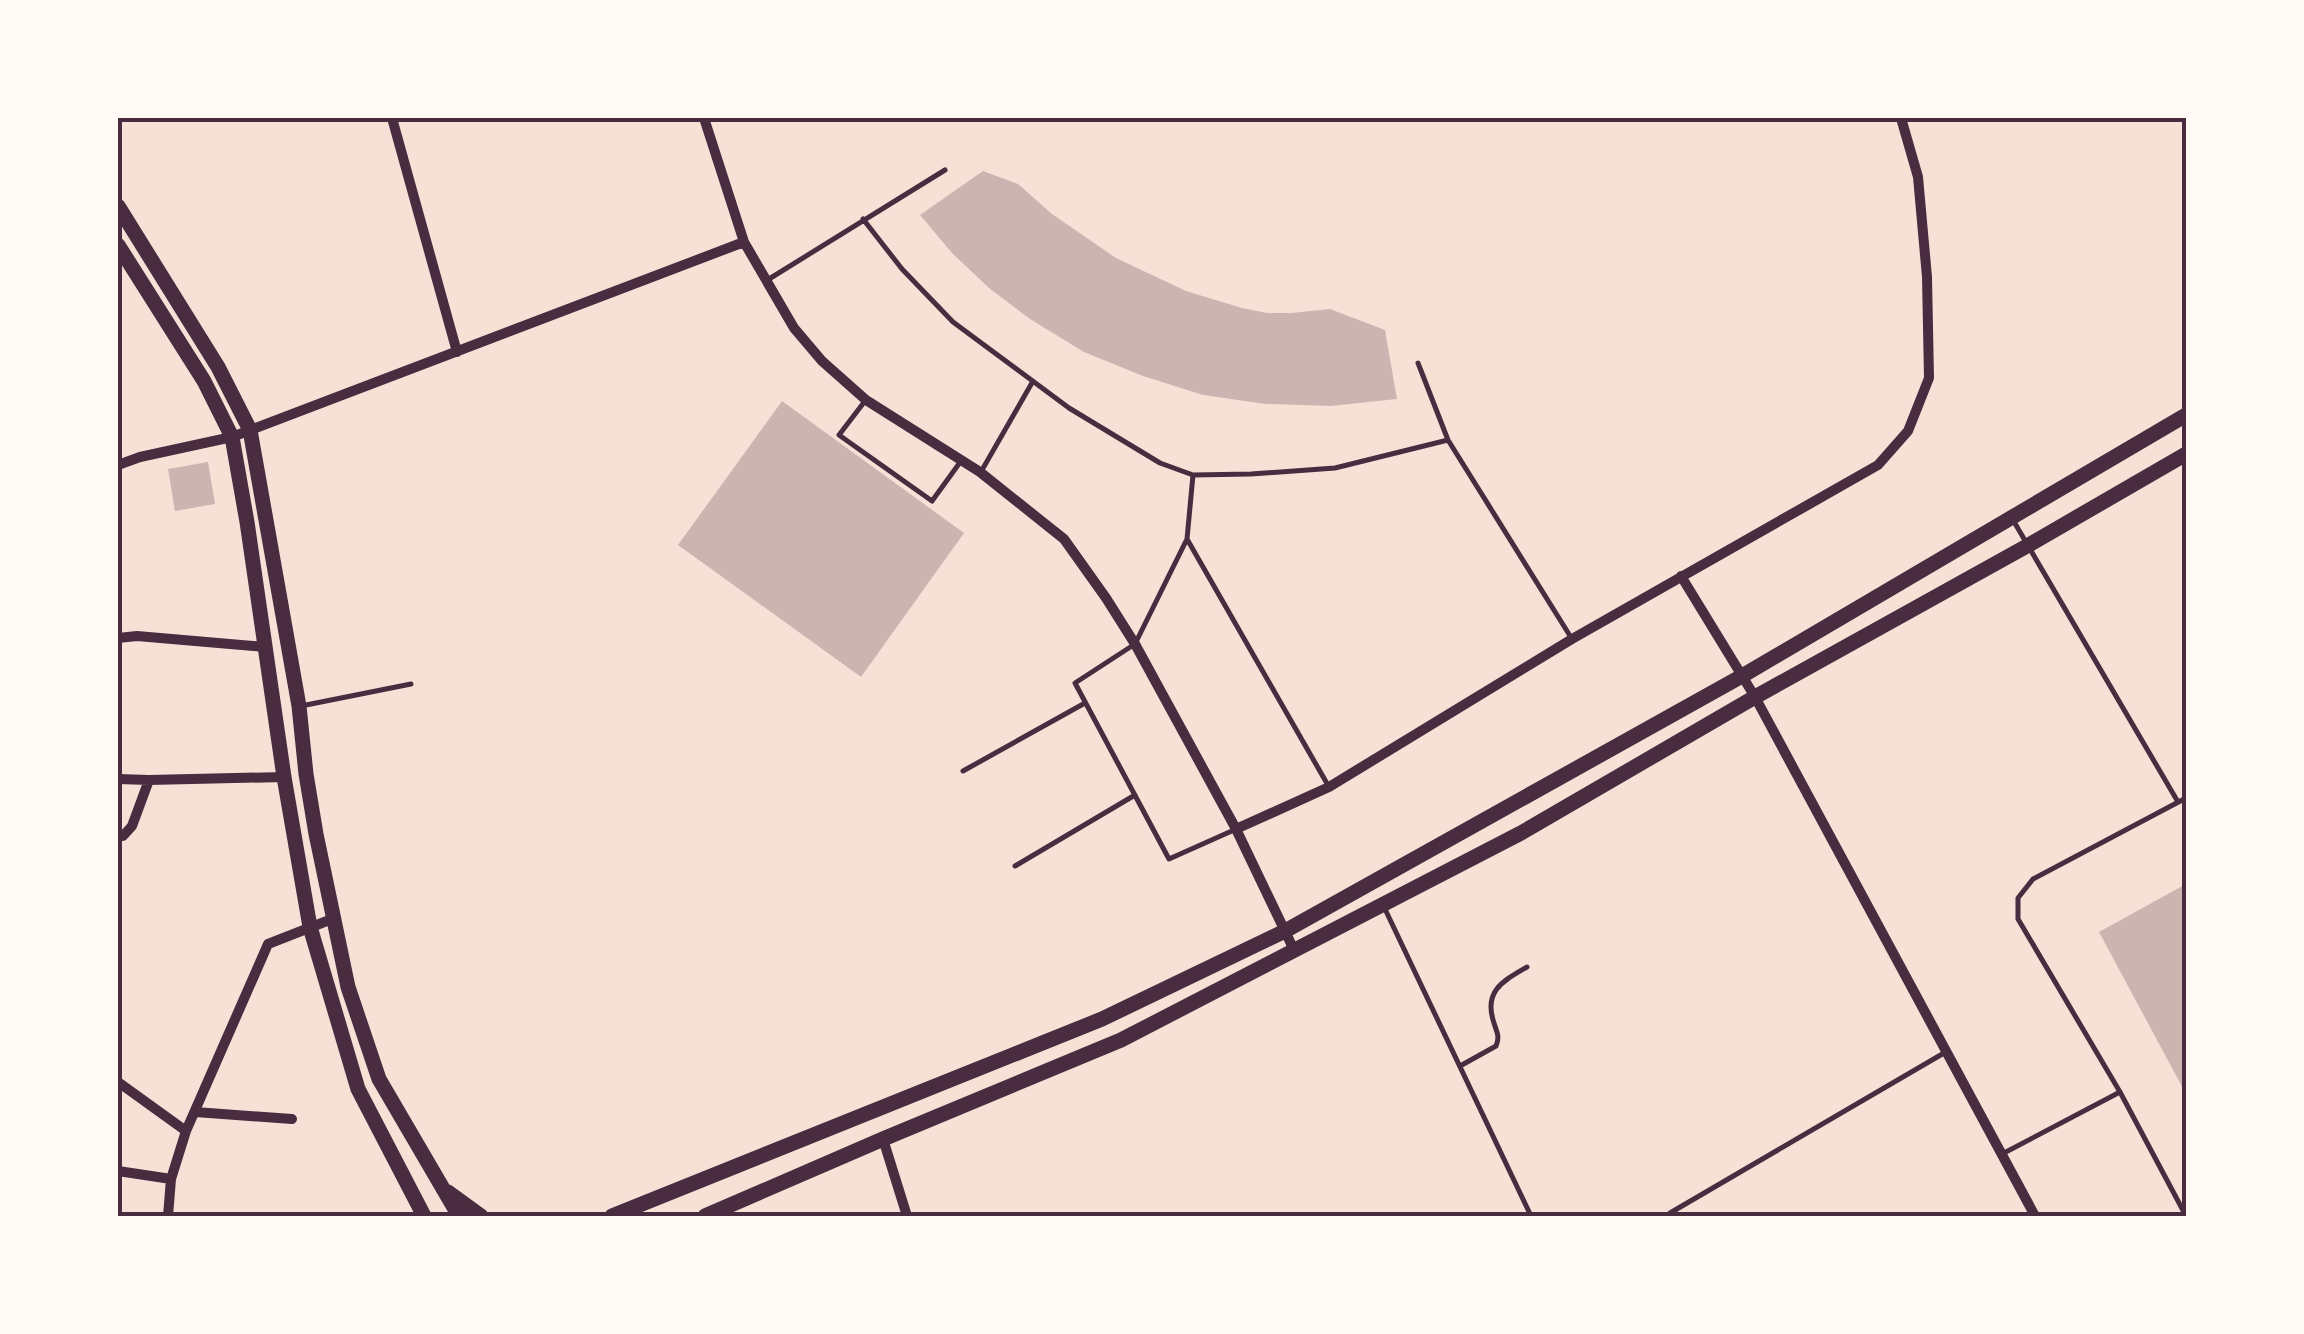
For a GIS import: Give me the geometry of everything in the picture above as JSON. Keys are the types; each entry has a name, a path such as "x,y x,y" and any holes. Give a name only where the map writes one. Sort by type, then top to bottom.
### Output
{"main road":[{"path":"119,213 218,368 250,430 300,706 306,774 348,987 379,1078 459,1216"},
{"path":"118,245 204,381 232,437 310,927 358,1090 421,1213"},
{"path":"612,1216 1102,1019 1285,931 1742,676 2186,415"},
{"path":"705,1216 1121,1040 1522,833 1754,697 2186,454"},
{"path":"2074,481 2090,509"},
{"path":"247,522 265,519"},
{"path":"276,712 300,706"},
{"path":"444,1189 480,1216"}],"street":[{"path":"392,118 457,352"},
{"path":"704,118 744,242 794,328 822,361 866,400 980,472 1064,539 1136,644 1236,828 1294,950"},
{"path":"1236,828 1329,787 1572,638 1878,465 1908,431 1929,378 1928,277 1918,176 1901,118"},
{"path":"118,466 232,437 744,242"},
{"path":"1680,576 1754,697 2035,1216"},
{"path":"118,638 137,636 266,647"},
{"path":"118,779 284,776"},
{"path":"118,836 132,826 150,780"},
{"path":"168,1216 171,1178 186,1131 268,944 332,919"},
{"path":"118,1082 186,1131"},
{"path":"195,1112 292,1119"},
{"path":"883,1139 907,1216"},
{"path":"118,1171 171,1178"}],"lane":[{"path":"766,280 946,170"},
{"path":"863,219 902,270 954,322 1069,408 1160,463 1193,475 1335,468 1448,440"},
{"path":"1418,363 1448,440 1572,638"},
{"path":"980,472 1033,381"},
{"path":"866,400 839,435 932,501 961,461"},
{"path":"1193,475 1187,539 1136,644 1075,683 1169,859 1236,828"},
{"path":"2012,517 2178,802"},
{"path":"1187,539 1329,787"},
{"path":"300,706 411,684"},
{"path":"963,771 1086,703"},
{"path":"1016,866 1136,795"},
{"path":"2186,798 2034,879 2018,898 2018,918 2120,1092 2186,1216"},
{"path":"1382,904 1531,1216"},
{"path":"1460,1066 1496,1046 1499,1036 1490,1009 1493,993 1507,978 1528,967"},
{"path":"1670,1214 1946,1052"},
{"path":"2002,1154 2120,1092"}],"building":[{"path":"983,171 1018,184 1052,214 1116,258 1186,291 1267,313 1330,309 1385,330 1397,399 1331,406 1266,404 1203,395 1084,352 989,288 920,215"},
{"path":"782,401 964,533 861,677 678,545"},
{"path":"208,462 215,504 175,511 168,469"},
{"path":"2186,884 2186,1094 2099,932"}]}
